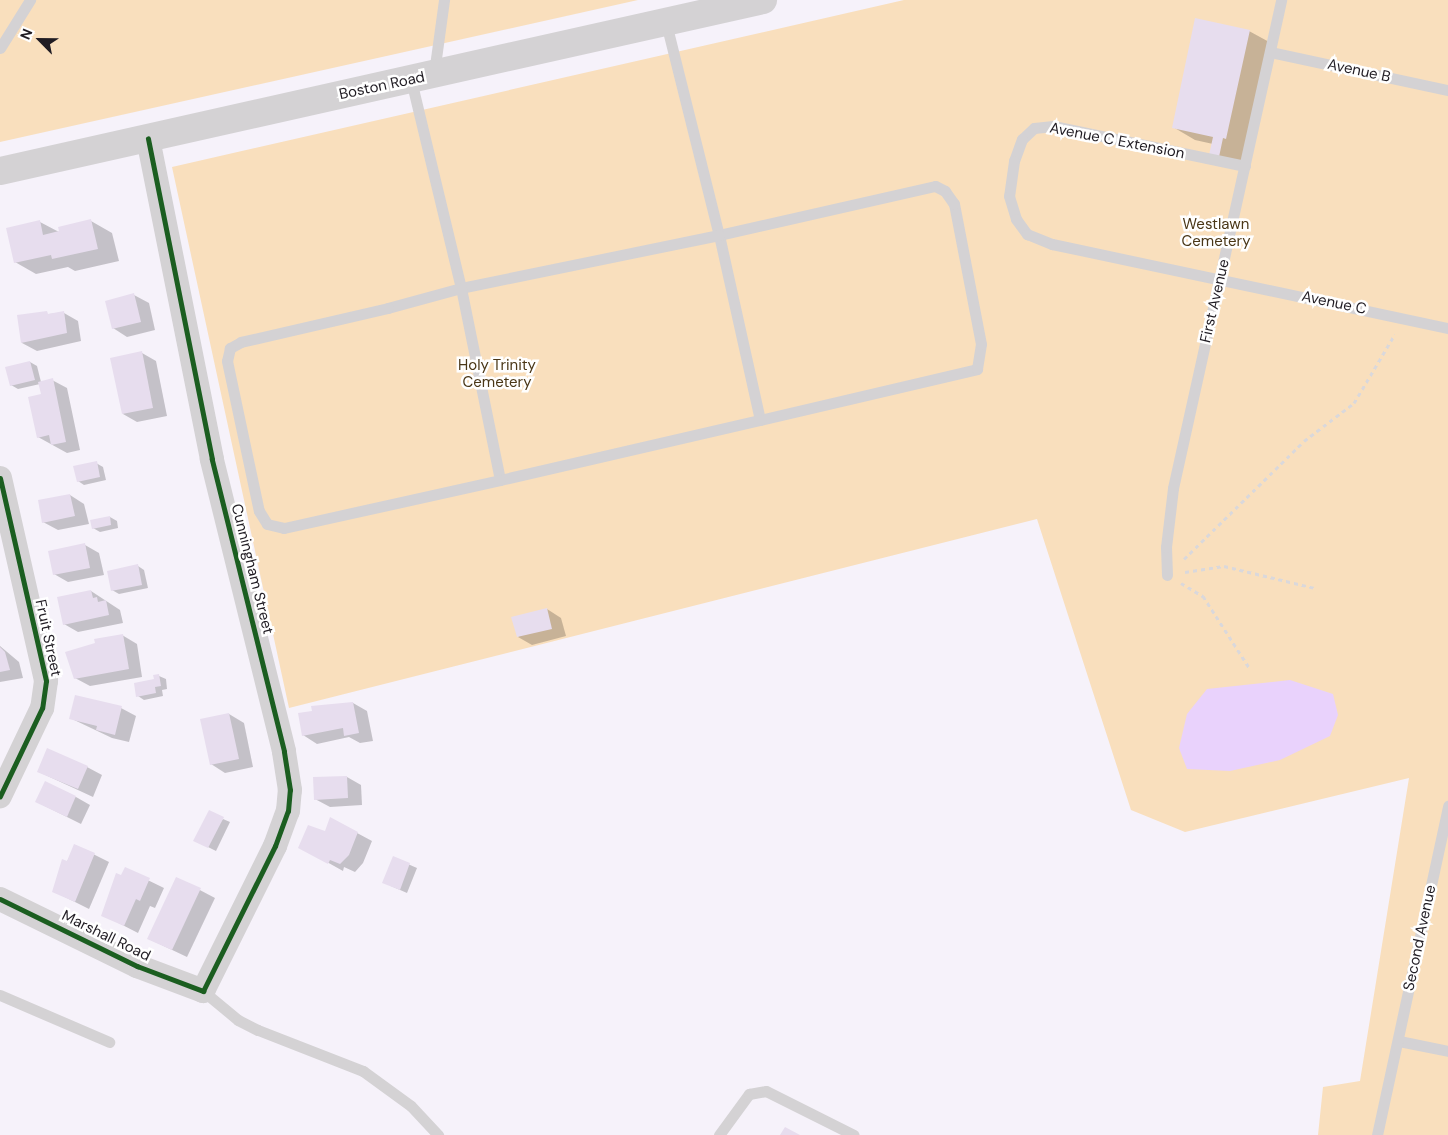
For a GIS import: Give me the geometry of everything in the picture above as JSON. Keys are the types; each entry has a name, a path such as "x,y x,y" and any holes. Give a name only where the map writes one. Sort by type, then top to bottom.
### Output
{"main road":[{"name":"Boston Road","path":"0,171 763,0"}],"street":[{"name":"Cunningham Street","path":"148,138 203,416 284,750 290,790 283,828 203,991"},
{"name":"Fruit Street","path":"0,478 46,681 42,708 0,796"},
{"name":"Marshall Road","path":"0,898 137,966 203,991"}],"lane":[{"path":"0,48 30,0"},
{"path":"444,0 423,77 461,288 500,480"},
{"name":"First Avenue","path":"1167,575 1166,547 1173,488 1281,0"},
{"path":"666,23 719,235 760,420"},
{"name":"Avenue B","path":"1270,52 1448,90"},
{"name":"Avenue C Extension","path":"1220,278 1052,244 1027,234 1016,220 1009,196 1014,161 1022,139 1034,128 1053,126 1245,166"},
{"path":"935,186 945,191 954,204 981,344 977,369 500,480 284,528 268,524 260,511 228,361 230,348 241,342 388,308 461,288 719,235 935,186"},
{"name":"Avenue C","path":"1220,278 1448,328"},
{"name":"Second Avenue","path":"1377,1135 1399,1041 1448,808"},
{"name":"Marshall Road","path":"203,991 238,1020 258,1030 362,1071 411,1106 438,1135"},
{"path":"0,994 109,1042"},
{"path":"1399,1041 1448,1050"},
{"path":"719,1135 749,1094 766,1091 854,1135"}],"path":[{"path":"1167,575 1304,441 1354,403 1404,318"},
{"path":"1167,575 1224,566 1315,588"},
{"path":"1167,575 1203,596 1250,668"}],"green space":[{"path":"0,0 638,0 0,142"},
{"path":"904,0 1448,0 1448,1135 1318,1135 1323,1087 1360,1081 1409,778 1185,832 1131,810 1037,519 289,708 172,167"}],"shaded area":[{"path":"1290,680 1333,694 1338,715 1330,736 1280,760 1230,771 1187,769 1179,748 1187,714 1207,689"}],"building":[{"path":"1195,18 1250,30 1226,139 1223,138 1219,157 1209,155 1213,137 1172,128"},
{"path":"91,219 98,249 52,259 51,255 14,263 6,228 40,220 43,235 59,231 58,227"},
{"path":"134,293 141,322 112,329 105,301"},
{"path":"47,311 48,314 64,311 67,333 21,343 17,315"},
{"path":"142,351 153,408 122,414 110,358"},
{"path":"30,361 35,380 10,386 5,367"},
{"path":"53,378 66,442 51,445 49,435 37,438 28,397 41,394 38,382"},
{"path":"97,461 100,477 77,482 73,466"},
{"path":"70,494 75,516 42,523 38,500"},
{"path":"110,516 111,525 92,529 90,520"},
{"path":"85,543 90,568 53,575 48,551"},
{"path":"138,564 142,585 111,591 107,571"},
{"path":"91,590 93,598 97,597 98,602 106,600 109,615 63,625 57,597"},
{"path":"547,608 552,629 517,637 511,617"},
{"path":"123,634 129,669 74,679 65,652 95,643 94,639"},
{"path":"0,647 5,652 10,670 0,672"},
{"path":"159,674 161,686 155,687 156,693 136,697 134,683 154,679 153,675"},
{"path":"75,695 122,706 115,735 96,730 97,726 69,719"},
{"path":"353,702 359,733 344,736 343,728 302,736 298,713 312,711 311,706"},
{"path":"229,713 239,759 210,765 200,719"},
{"path":"47,748 88,766 78,789 37,772"},
{"path":"347,776 348,798 314,800 313,777"},
{"path":"45,781 76,796 67,817 35,802"},
{"path":"209,810 224,817 208,848 193,841"},
{"path":"330,817 358,832 349,855 340,864 330,860 328,864 298,848 308,825 325,831"},
{"path":"74,844 95,853 75,902 52,892 62,859 67,861"},
{"path":"393,856 410,863 400,890 382,883"},
{"path":"125,867 150,878 140,901 136,899 124,926 101,916 116,873 121,875"},
{"path":"176,877 201,888 172,950 147,939"},
{"path":"785,1127 800,1135 780,1135"}],"cycle path":[{"path":"0,899 137,966 203,991 275,846 288,811 290,790 284,751 212,459 148,138"},
{"path":"0,478 46,681 42,708 0,796"}],"park label":[{"name":"Westlawn Cemetery","path":"1216,232"},
{"name":"Holy Trinity Cemetery","path":"497,374"}]}
